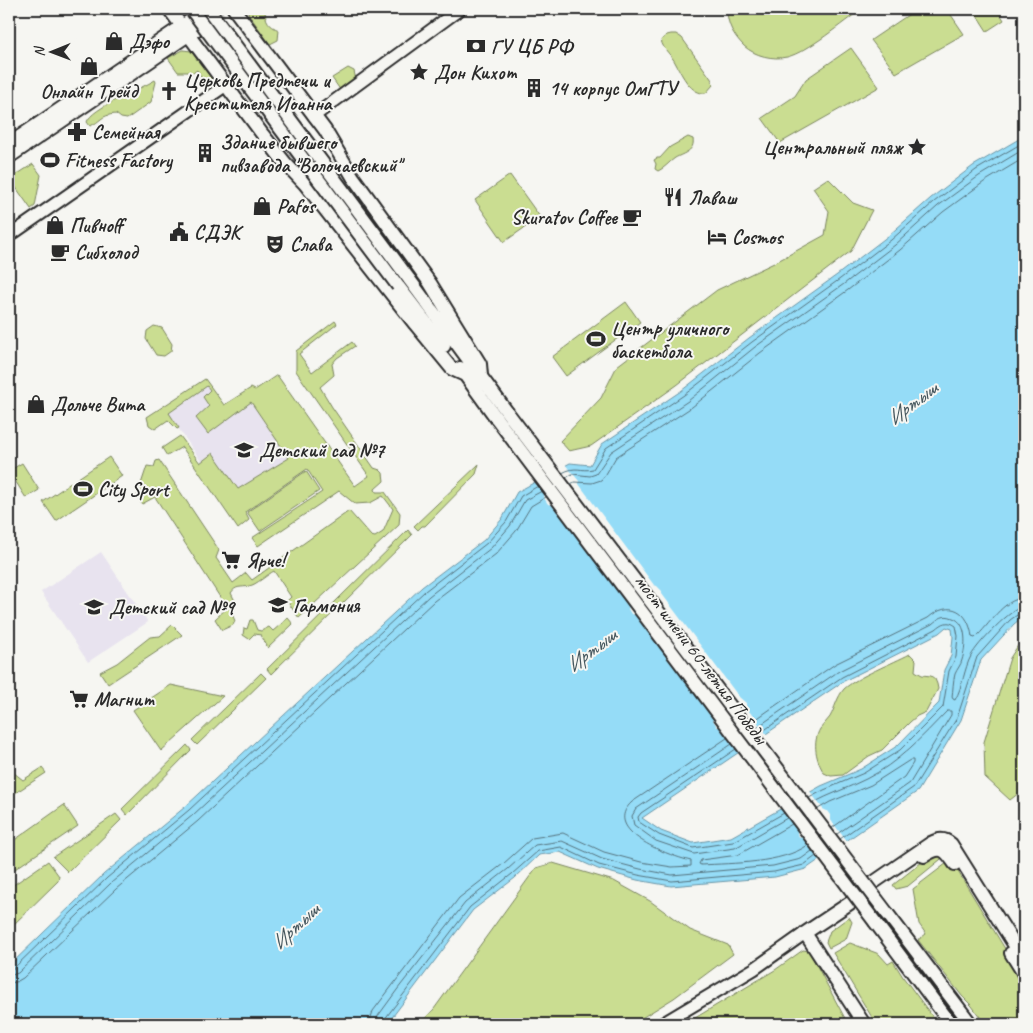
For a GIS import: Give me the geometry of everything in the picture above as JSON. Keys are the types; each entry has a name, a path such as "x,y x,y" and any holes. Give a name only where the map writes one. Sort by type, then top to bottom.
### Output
{"main road":[{"path":"169,9 190,24 398,286 465,375 502,415"},
{"path":"208,9 481,375 502,415"},
{"path":"227,10 325,130 374,207 430,283 480,364 481,375"},
{"path":"190,24 226,85 286,164 305,184 452,369 465,375"},
{"path":"9,144 190,24"},
{"path":"9,157 190,24"},
{"path":"335,146 340,171"},
{"path":"305,184 320,190"},
{"name":"мост имени 60-летия Победы","path":"502,415 971,1024"},
{"name":"мост имени 60-летия Победы","path":"502,415 951,1024"},
{"path":"808,931 931,843 941,839 947,840 955,850 1024,960"},
{"path":"882,884 932,850 945,851 1024,974"},
{"path":"808,931 864,1024"},
{"path":"808,931 872,1024"}],"street":[{"path":"314,116 460,9"},
{"path":"9,236 226,85"},
{"path":"662,1024 754,969 808,931"}],"shaded area":[{"name":"Детский сад №7","path":"207,384 223,407 251,388 307,469 239,516 167,412"},
{"name":"Детский сад №9","path":"101,552 148,622 88,662 41,592"}],"green space":[{"path":"247,9 265,9 268,22 279,30 278,40 270,44 249,15"},
{"path":"727,9 862,9 805,49 787,57 776,58 759,55 744,46 731,29"},
{"path":"917,9 947,9 964,34 896,73 871,40"},
{"path":"973,9 997,9 1004,20 987,31"},
{"path":"671,34 676,34 682,38 712,80 713,85 706,93 701,93 691,88 664,47 661,40"},
{"path":"851,48 879,87 780,143 762,118 795,96 806,79"},
{"path":"183,50 191,51 212,79 213,87 210,90 197,70 193,73 178,72 168,58"},
{"path":"348,68 354,71 356,80 341,91 332,78"},
{"path":"155,80 151,102 127,119 121,118 116,114 104,117 90,126 87,122 97,111"},
{"path":"688,137 693,139 691,149 675,158 660,170 655,169 656,164 654,160 660,158 670,147"},
{"path":"33,164 41,175 35,206 31,209 10,179"},
{"path":"510,175 540,217 504,242 475,200"},
{"path":"828,178 853,203 872,210 851,251 677,385 591,446 569,451 560,441 601,398 617,366 717,290 774,263 825,235 829,211 813,188"},
{"name":"Центр уличного баскетбола","path":"626,302 640,322 566,376 552,357"},
{"path":"335,321 337,324 299,354 312,372 352,342 355,346 337,358 332,364 334,375 320,387 374,468 383,473 384,481 375,489 376,492 385,492 400,513 399,525 299,618 287,601 291,597 274,571 252,585 233,590 231,593 236,606 230,609 235,621 233,625 222,630 215,619 227,608 155,497 142,504 137,496 147,466 154,467 156,461 159,460 219,550 216,558 233,583 246,573 252,580 349,511 371,536 375,537 383,532 393,509 383,496 370,503 355,504 339,491 258,546 252,538 322,492 307,469 245,512 249,520 238,529 182,447 167,456 162,448 180,436 200,463 213,453 238,489 289,458 251,402 208,434 196,418 209,406 203,397 210,390 207,386 169,413 179,428 177,429 168,420 155,429 149,425 147,417 205,379 224,405 251,388 255,390 277,375 355,486 369,476 296,371 296,351"},
{"path":"154,326 162,328 172,344 171,351 164,356 156,355 146,339 147,331"},
{"name":"City Sport","path":"109,457 122,476 56,521 43,502"},
{"path":"22,463 39,490 26,498 9,471"},
{"path":"479,464 476,474 425,526 418,530 414,526"},
{"path":"306,471 319,491 260,531 247,512"},
{"path":"408,530 412,535 271,674 267,669"},
{"path":"288,618 293,624 268,648 261,635 254,634 249,639 243,635 244,628 247,629 250,620 253,620 257,630 261,631 269,627 273,631"},
{"path":"172,625 182,635 108,684 100,672 117,663 150,637 160,636"},
{"path":"1024,636 1024,789 1010,800 985,777 984,742 1010,658"},
{"path":"910,654 916,660 915,671 922,675 931,676 937,684 938,689 926,712 910,722 882,750 869,756 843,775 831,776 824,773 817,757 816,740 820,729 830,717 844,689 857,680"},
{"path":"261,673 266,678 197,745 192,740"},
{"path":"171,685 223,696 161,751 133,710"},
{"path":"187,745 191,750 127,815 122,809"},
{"path":"42,768 46,773 9,797 9,769 23,780"},
{"path":"64,805 78,826 9,873 9,844"},
{"path":"116,814 121,820 68,872 53,857"},
{"path":"932,854 946,855 908,886 896,889 893,885"},
{"path":"951,860 1024,980 1024,1024 985,1024 918,940 926,934 919,924 913,889"},
{"path":"48,861 59,876 58,881 9,929 9,888"},
{"path":"553,863 614,881 650,901 690,930 728,945 733,954 674,998 632,1024 420,1024 434,1009 536,868"},
{"path":"849,917 852,922 846,939 829,948 826,942 830,931"},
{"path":"850,943 879,954 888,964 893,961 938,1024 876,1024 833,953"},
{"path":"803,950 809,951 848,1024 685,1024 775,970"}],"water":[{"name":"Иртыш","path":"1024,136 1024,616 1014,624 981,660 961,720 918,791 806,869 775,877 671,886 637,880 598,869 560,852 539,855 515,878 473,910 387,1024 9,1024 9,966 104,874 185,807 422,587 484,540 502,519 517,492 570,463 590,465 602,444 681,391 749,338 837,275 973,166","holes":["946,627 952,629 951,656 944,670 939,703 897,746 861,769 821,786 731,837 693,843 661,831 642,818 844,681 939,633"]}],"pier":[{"path":"564,463 654,585 662,591 662,594 739,697 746,703 746,707 768,736 741,755 721,727 717,727 713,718 635,615 631,614 628,609 629,606 552,505 548,504 544,494 533,480"},
{"path":"809,790 823,809 830,815 830,819 848,843 821,862 804,838 797,834 797,830 780,806"}],"tunnel":[{"path":"205,23 222,11"},
{"path":"332,188 339,181 340,171"}],"place":[{"name":"Дэфо","path":"114,41"},
{"name":"ГУ ЦБ РФ","path":"476,46"},
{"name":"Онлайн Трейд","path":"89,66"},
{"name":"Дон Кихот","path":"419,72"},
{"name":"14 корпус ОмГТУ","path":"534,88"},
{"name":"Церковь Предтечи и Крестителя Иоанна","path":"169,91"},
{"name":"Семейная","path":"77,132"},
{"name":"Центральный пляж","path":"917,147"},
{"name":"Здание бывшего пивзавода \"Волочаевский\"","path":"205,153"},
{"name":"Fitness Factory","path":"50,160"},
{"name":"Лаваш","path":"673,197"},
{"name":"Pafos","path":"262,206"},
{"name":"Skuratov Coffee","path":"632,217"},
{"name":"Пивнoff","path":"55,225"},
{"name":"СДЭК","path":"179,232"},
{"name":"Cosmos","path":"717,237"},
{"name":"Слава","path":"275,244"},
{"name":"Сибхолод","path":"60,252"},
{"name":"Центр уличного баскетбола","path":"596,339"},
{"name":"Дольче Вита","path":"36,404"},
{"name":"Детский сад №7","path":"244,450"},
{"name":"City Sport","path":"83,489"},
{"name":"Ярче!","path":"231,560"},
{"name":"Гармония","path":"278,605"},
{"name":"Детский сад №9","path":"94,607"},
{"name":"Магнит","path":"79,699"}]}
